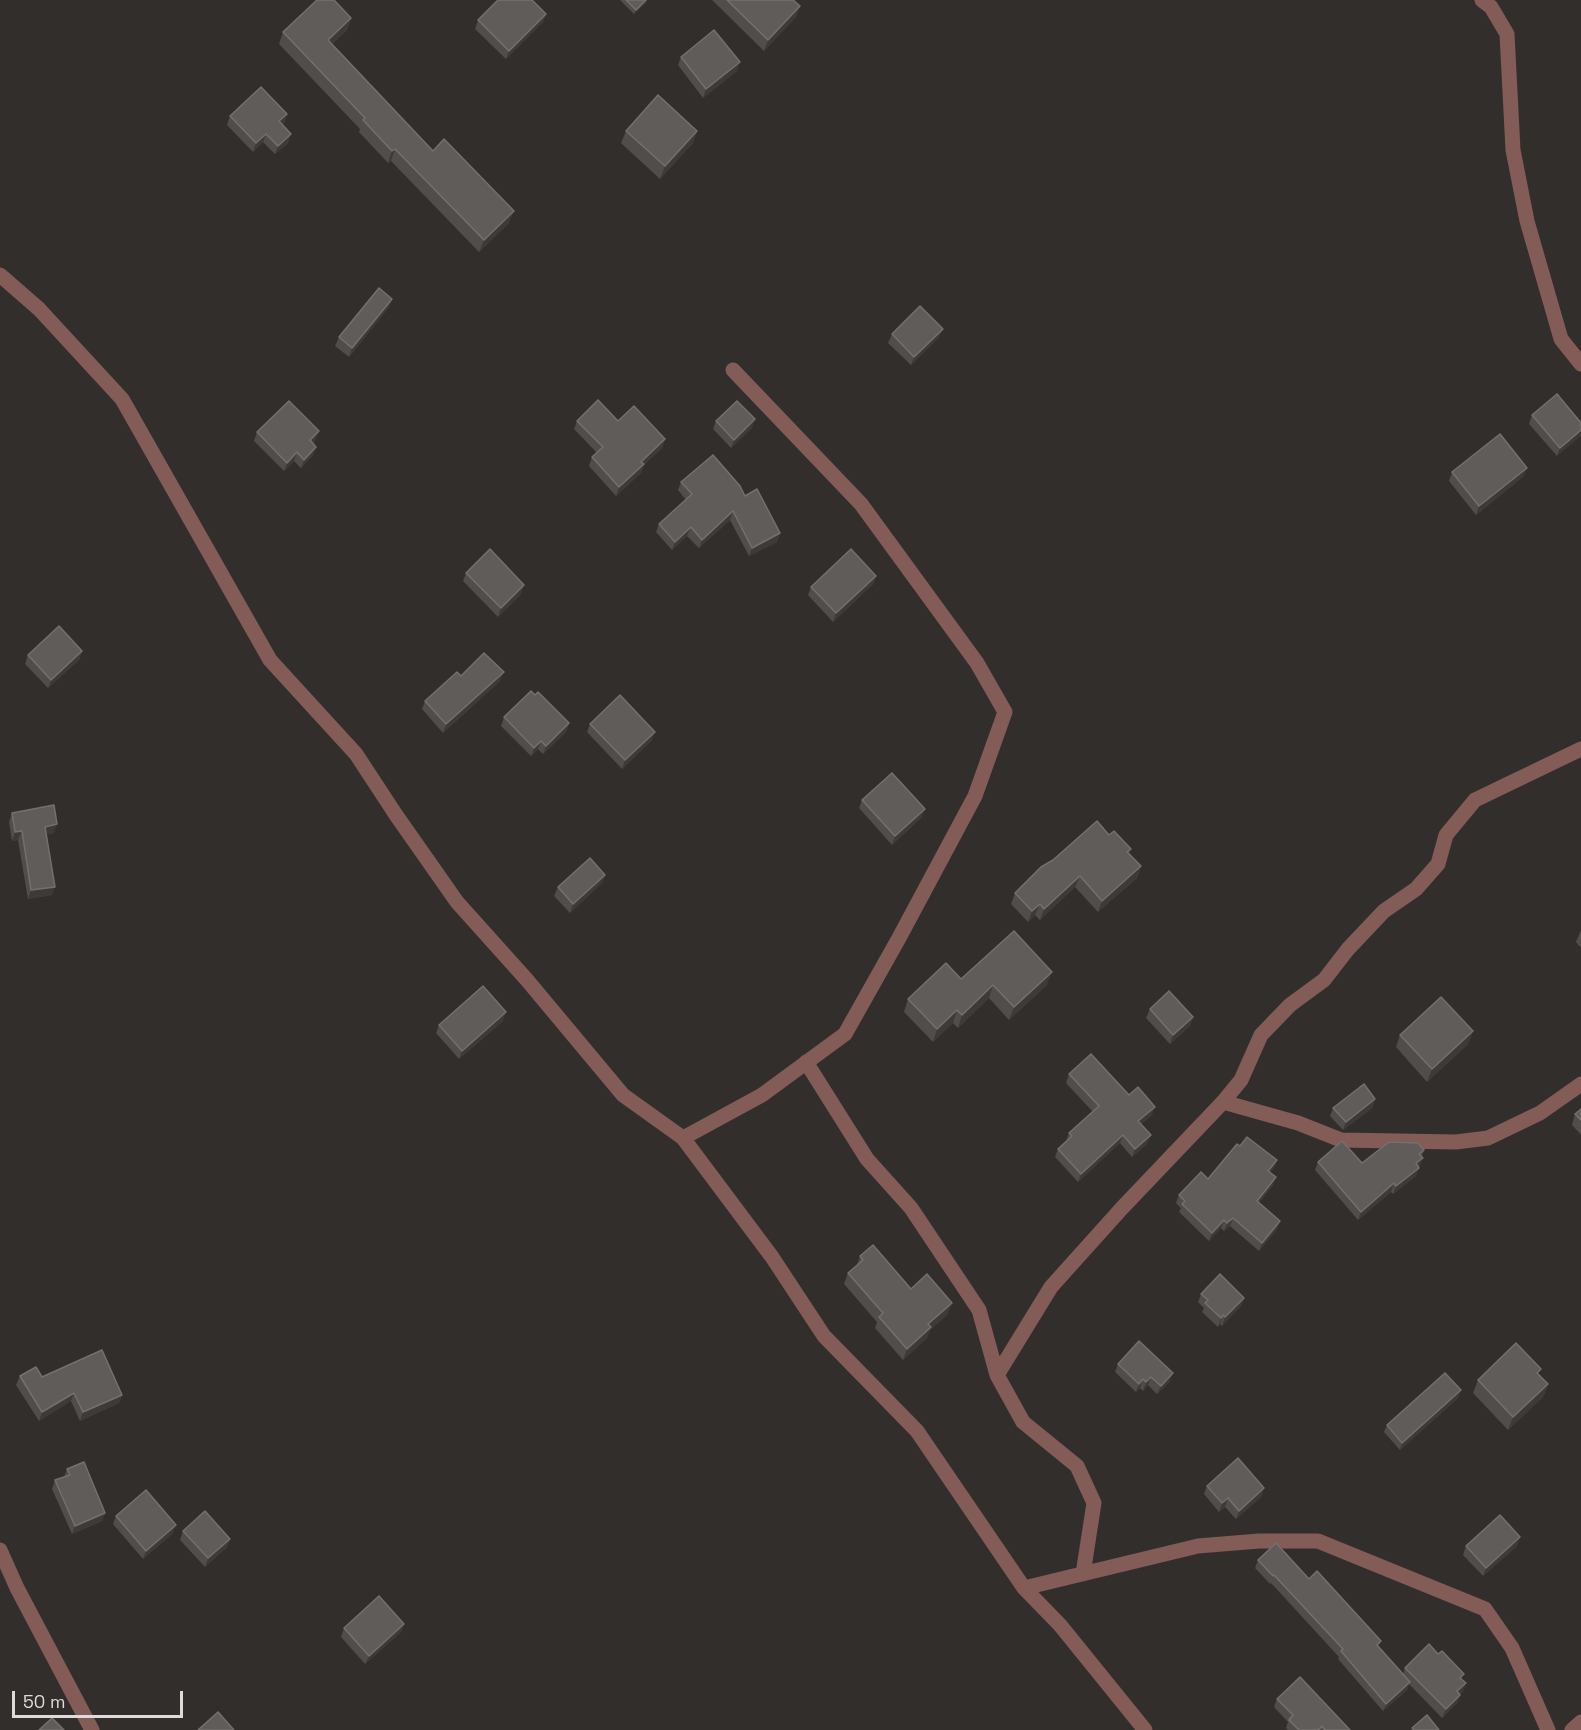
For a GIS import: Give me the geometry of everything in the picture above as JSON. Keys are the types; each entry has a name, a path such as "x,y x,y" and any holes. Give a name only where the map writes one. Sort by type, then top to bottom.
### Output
{"street":[{"path":"1482,0 1491,7 1507,34 1513,150 1527,221 1561,339 1581,364"},
{"path":"0,275 39,309 122,399 270,660 356,754 457,902 527,980 622,1095 683,1138 772,1257 824,1336 917,1431 1024,1588 1060,1625 1145,1730"},
{"path":"683,1138 762,1095 845,1034 975,796 1005,712 977,663 861,504 733,370"},
{"path":"998,1375 1051,1287 1223,1102 1241,1080 1261,1035 1290,1005 1324,980 1348,949 1384,911 1416,889 1438,864 1446,835 1475,800 1581,749"},
{"path":"806,1062 867,1159 911,1208 979,1310 998,1375 1023,1422 1077,1466 1094,1503 1083,1574"},
{"path":"1223,1102 1298,1123 1341,1140 1456,1142 1488,1138 1540,1113 1581,1084"},
{"path":"1024,1588 1198,1546 1259,1541 1318,1541 1485,1609 1512,1648 1548,1730"},
{"path":"0,1550 17,1588 92,1730"},
{"path":"1572,1730 1581,1722"}],"building":[{"path":"317,0 334,0 351,18 328,40 433,151 444,139 514,211 484,240 395,149 392,151 363,120 365,118 283,32"},
{"path":"498,0 532,0 546,14 509,51 478,20"},
{"path":"626,0 646,0 636,10"},
{"path":"727,0 793,0 800,6 768,40"},
{"path":"714,30 740,62 706,89 681,57"},
{"path":"261,87 287,114 279,121 291,134 278,146 266,134 256,143 230,116"},
{"path":"658,95 697,131 665,166 626,131"},
{"path":"379,288 392,299 352,348 339,337"},
{"path":"920,306 943,329 914,357 892,334"},
{"path":"1557,394 1581,423 1581,430 1560,448 1532,415"},
{"path":"598,400 618,421 634,406 665,439 641,462 644,464 619,487 592,457 603,447 577,421"},
{"path":"289,401 319,431 310,440 316,447 304,460 297,452 287,463 257,432"},
{"path":"737,401 755,419 734,440 716,421"},
{"path":"1500,434 1527,468 1479,506 1452,472"},
{"path":"713,455 740,486 745,496 757,489 780,533 752,548 733,511 702,540 691,527 675,542 659,524 692,494 681,482"},
{"path":"490,549 524,585 501,608 466,573"},
{"path":"851,549 876,576 836,613 811,587"},
{"path":"59,626 82,651 51,680 28,655"},
{"path":"484,653 504,672 446,724 425,701 457,672 461,676"},
{"path":"531,691 535,695 538,692 569,723 546,746 541,741 534,748 504,717"},
{"path":"620,695 655,732 625,760 590,724"},
{"path":"892,773 925,809 895,836 862,800"},
{"path":"54,805 57,824 45,827 55,887 31,890 22,831 15,832 12,813"},
{"path":"1097,821 1109,835 1114,831 1131,849 1127,852 1141,866 1102,901 1080,876 1044,909 1040,904 1032,911 1015,893 1041,867 1053,860"},
{"path":"590,858 605,875 573,904 558,887"},
{"path":"1014,931 1052,972 1014,1007 993,985 962,1015 957,1010 937,1029 908,999 946,963 961,979"},
{"path":"483,986 506,1012 462,1051 439,1025"},
{"path":"1169,991 1193,1017 1173,1035 1150,1009"},
{"path":"1441,997 1473,1031 1432,1069 1400,1035"},
{"path":"1091,1054 1129,1095 1138,1087 1155,1107 1138,1121 1151,1135 1135,1149 1123,1135 1081,1174 1058,1149 1072,1136 1069,1133 1099,1106 1069,1074"},
{"path":"1364,1084 1375,1099 1346,1122 1333,1108"},
{"path":"1581,1109 1581,1120 1575,1114"},
{"path":"1247,1137 1277,1160 1268,1171 1276,1177 1257,1201 1280,1221 1262,1243 1233,1218 1227,1223 1224,1220 1212,1233 1182,1204 1185,1201 1179,1195 1201,1172 1208,1179 1237,1144 1240,1146"},
{"path":"1342,1141 1362,1163 1389,1142 1418,1143 1424,1150 1419,1154 1423,1158 1416,1163 1419,1168 1396,1186 1394,1183 1361,1212 1318,1162"},
{"path":"873,1245 911,1289 927,1274 952,1303 928,1324 931,1327 907,1349 879,1317 883,1313 848,1273 863,1260 860,1256"},
{"path":"1220,1274 1244,1298 1225,1317 1223,1315 1221,1318 1205,1303 1208,1300 1201,1294"},
{"path":"1139,1341 1173,1373 1161,1386 1151,1377 1146,1382 1143,1379 1139,1384 1118,1364"},
{"path":"1516,1343 1541,1369 1537,1373 1548,1384 1513,1417 1478,1380"},
{"path":"102,1350 122,1395 83,1412 74,1393 42,1412 20,1376 36,1367 42,1377"},
{"path":"1445,1373 1461,1390 1402,1443 1387,1425"},
{"path":"1238,1458 1264,1488 1239,1511 1228,1498 1222,1503 1207,1486"},
{"path":"84,1462 105,1513 75,1526 55,1480 70,1475 67,1469"},
{"path":"146,1490 176,1525 146,1551 116,1516"},
{"path":"205,1511 230,1539 208,1558 183,1531"},
{"path":"1500,1515 1520,1537 1486,1568 1466,1546"},
{"path":"1276,1543 1309,1579 1317,1571 1381,1641 1377,1645 1410,1682 1386,1704 1341,1651 1343,1649 1258,1560"},
{"path":"379,1596 404,1624 369,1656 344,1628"},
{"path":"1429,1644 1438,1654 1442,1651 1464,1674 1460,1678 1466,1683 1457,1691 1460,1695 1446,1709 1405,1668"},
{"path":"1300,1677 1350,1730 1325,1730 1322,1726 1318,1730 1299,1730 1289,1720 1293,1715 1277,1699"},
{"path":"218,1712 234,1730 198,1730"},
{"path":"1427,1715 1439,1730 1414,1730 1412,1728"},
{"path":"52,1718 64,1730 39,1730"}]}
